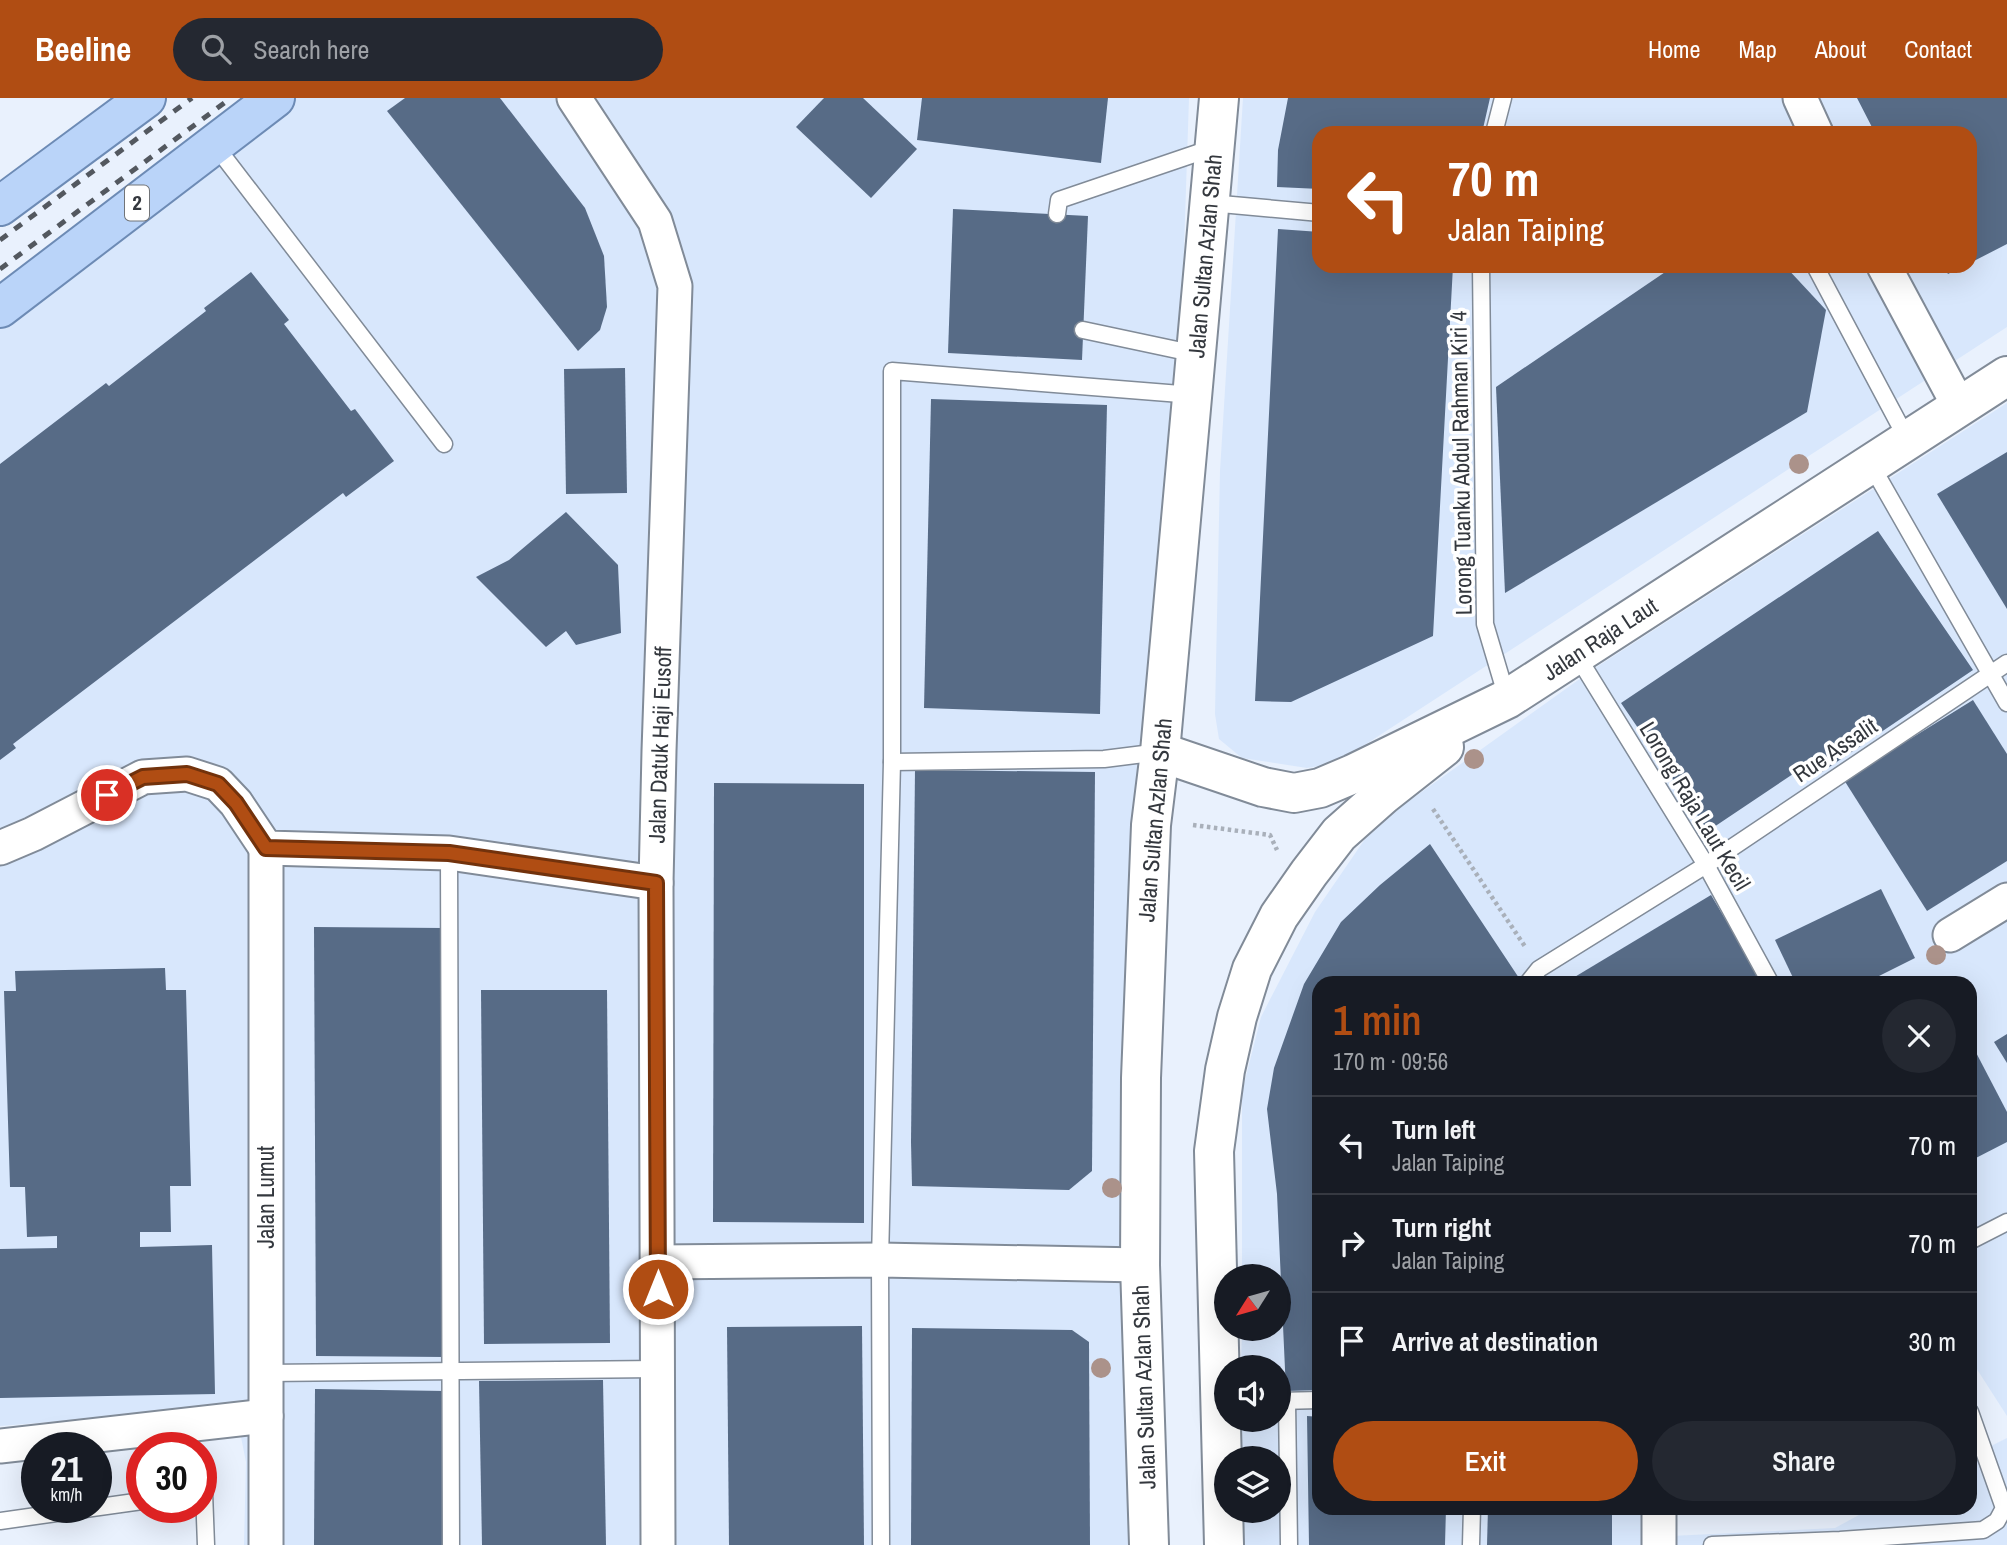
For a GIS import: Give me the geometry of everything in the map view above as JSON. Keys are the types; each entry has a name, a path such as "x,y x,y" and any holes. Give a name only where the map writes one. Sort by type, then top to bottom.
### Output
{"main road":[{"path":"0,206 146,98"},
{"name":"2","path":"0,308 275,98"},
{"name":"Jalan Sultan Azlan Shah","path":"1149,1545 1140,1265 1141,1078 1150,841 1219,98"},
{"name":"Jalan Raja Laut","path":"1160,752 1263,787 1294,793 1320,788 1353,775 1507,699 2007,376"},
{"path":"1222,1355 1214,1151 1225,1070 1252,969 1279,916 1339,834 1383,795 1507,699"},
{"path":"1224,1432 1224,1545"}],"street":[{"name":"Jalan Datuk Haji Eusoff","path":"574,98 655,221 675,286 656,883 658,1545"},
{"path":"1800,98 1813,126"},
{"path":"1888,273 1959,406"},
{"path":"0,848 33,834 143,777 187,774 218,784 236,803 266,848 449,853 656,883"},
{"name":"Jalan Lumut","path":"266,848 266,1545"},
{"path":"1950,935 2007,900"},
{"path":"659,1262 880,1260 1140,1265"},
{"path":"0,1446 266,1416"},
{"path":"1658,1545 1659,1515"}],"lane":[{"path":"1496,126 1503,98"},
{"path":"214,144 444,444"},
{"path":"1057,214 1059,200 1215,147"},
{"path":"1210,203 1312,212"},
{"name":"Lorong Tuanku Abdul Rahman Kiri 4","path":"1481,273 1485,624 1507,699"},
{"path":"1819,273 1908,439"},
{"path":"1083,330 1196,354"},
{"path":"881,1545 880,1260 892,762 892,371 1193,395"},
{"path":"1870,463 2007,703"},
{"name":"Lorong Raja Laut Kecil","path":"1576,654 1706,865 1767,976"},
{"name":"Rue Assalit","path":"1533,976 1539,969 1706,865 2007,663"},
{"path":"892,762 1104,759 1160,752"},
{"path":"449,853 451,1545"},
{"path":"1977,1237 2007,1222"},
{"path":"267,1373 658,1369"},
{"path":"1291,1401 1312,1400"},
{"path":"1284,1432 1289,1545"},
{"path":"1712,1545 1983,1531 1997,1521 2004,1508 1977,1432"},
{"path":"0,1521 126,1503"},
{"path":"1471,1545 1472,1515"},
{"path":"205,1523 206,1545"}],"path":[{"path":"1433,809 1539,969"},
{"path":"1193,825 1270,835 1281,857"}],"shaded area":[{"path":"290,98 1189,98 1141,1545 244,1545 246,1462 235,1407 0,1426 0,317"},
{"path":"1243,98 2007,98 2007,327 1337,763 1307,768 1242,758 1219,739 1215,714 1220,471"},
{"path":"2007,403 2007,1416 1977,1369 1977,976 1312,976 1312,1515 1672,1515 1671,1536 1835,1528 1859,1515 1977,1515 1977,1453 2007,1438 2007,1545 1240,1545 1240,1523 1291,1523 1291,1446 1241,1446 1241,1432 1291,1432 1291,1355 1241,1355 1242,1341 1292,1340 1292,1264 1242,1264 1242,1092 1261,1017 1315,912 1365,839 1402,806 1595,668"}],"building":[{"path":"405,98 500,98 585,208 604,256 607,307 600,330 578,351 387,111"},
{"path":"824,98 863,98 917,149 871,198 796,127"},
{"path":"922,98 1108,98 1101,163 917,140"},
{"path":"1288,98 1490,98 1484,126 1312,126 1312,189 1277,187 1278,150"},
{"path":"1857,98 2007,98 2007,244 1977,259 1977,126 1871,126"},
{"path":"953,209 1088,216 1082,360 948,353"},
{"path":"1278,229 1312,231 1312,273 1453,273 1433,636 1291,702 1255,701"},
{"path":"251,272 289,320 284,324 351,411 355,409 394,461 346,497 343,493 13,744 16,748 0,760 0,464 106,383 109,386 206,311 204,308"},
{"path":"1664,273 1792,273 1826,310 1807,412 1505,593 1496,387"},
{"path":"625,368 627,493 566,494 564,369"},
{"path":"931,399 1107,405 1100,714 924,708"},
{"path":"2007,452 2007,609 1937,494"},
{"path":"566,512 618,565 621,633 576,645 566,631 546,647 476,577 509,560"},
{"path":"1878,531 1973,670 1819,774 1811,762 1708,831 1621,703"},
{"path":"1973,700 2007,754 2007,861 1927,911 1844,780"},
{"path":"915,770 1095,772 1092,1171 1069,1190 912,1186"},
{"path":"714,783 864,784 864,1223 713,1222"},
{"path":"1430,844 1518,976 1312,976 1312,1390 1291,1391 1291,1355 1284,1355 1284,1341 1292,1340 1292,1264 1280,1264 1277,1194 1267,1109 1274,1068 1304,984 1341,922 1380,885"},
{"path":"1881,889 1915,958 1879,976 1792,976 1775,940"},
{"path":"1711,895 1759,976 1576,976"},
{"path":"314,927 444,928 445,1357 316,1356"},
{"path":"165,968 166,990 186,990 191,1186 170,1186 171,1232 140,1232 140,1247 212,1245 215,1394 0,1398 0,1249 57,1248 57,1236 27,1237 25,1187 10,1187 4,991 16,991 15,971"},
{"path":"481,990 607,990 610,1343 484,1344"},
{"path":"2007,1034 2007,1063 1994,1042"},
{"path":"1977,1054 2007,1112 2007,1142 1977,1157"},
{"path":"862,1326 864,1545 729,1545 727,1327"},
{"path":"912,1328 1072,1330 1089,1342 1090,1545 911,1545"},
{"path":"603,1380 606,1545 482,1545 479,1381"},
{"path":"315,1389 445,1391 443,1545 314,1545"},
{"path":"1307,1416 1312,1416 1312,1515 1446,1515 1445,1545 1309,1545"},
{"path":"1488,1515 1612,1515 1612,1545 1487,1545"}],"railway":[{"path":"0,240 192,98"},
{"path":"0,269 231,98"}],"route":[{"path":"107,795 143,777 187,774 218,784 236,803 266,848 449,853 656,883 658,1289"}]}
